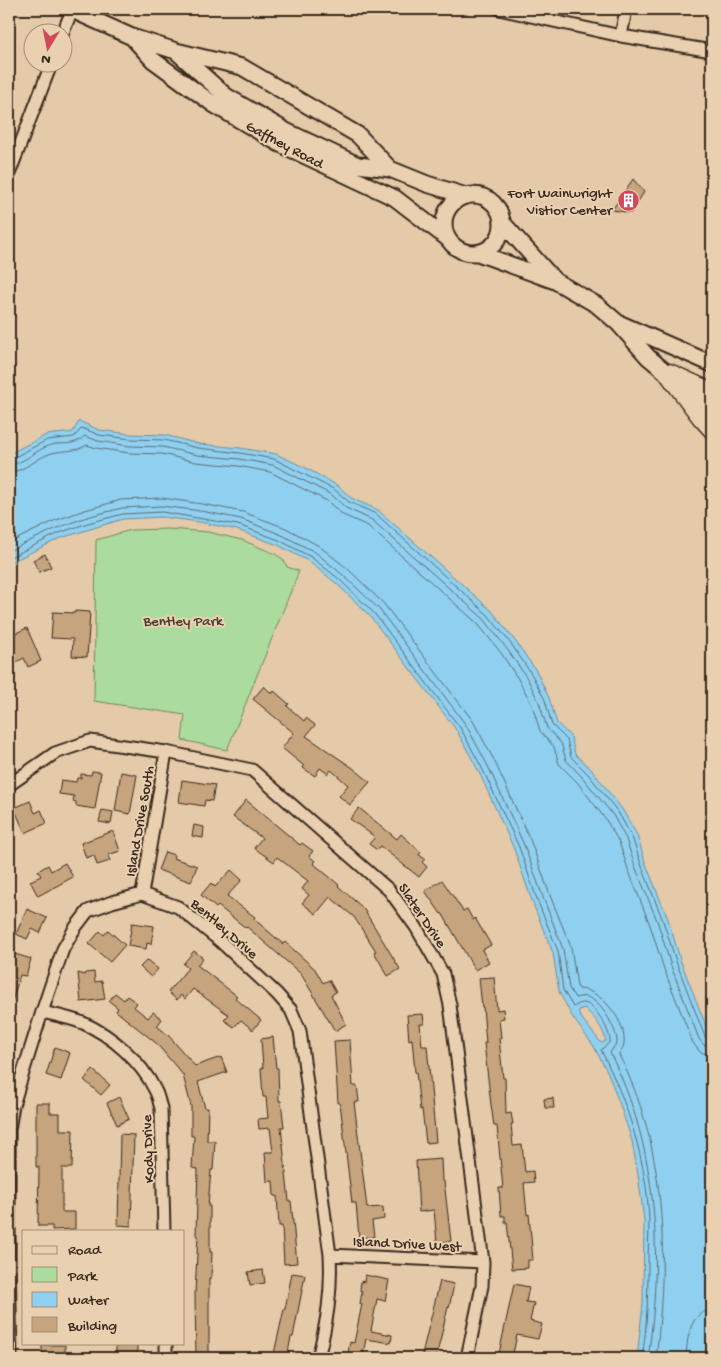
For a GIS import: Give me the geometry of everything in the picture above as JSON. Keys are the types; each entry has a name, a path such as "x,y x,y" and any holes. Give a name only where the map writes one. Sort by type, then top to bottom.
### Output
{"highway":[{"path":"668,373 700,386 712,396"},
{"path":"668,373 712,429"}],"main road":[{"name":"Gaffney Road","path":"71,9 132,37 176,51 242,67 358,135 390,169"},
{"name":"Gaffney Road","path":"132,37 153,60 213,104 280,144 395,198 447,238"},
{"name":"Gaffney Road","path":"176,51 226,96 286,131 358,165 390,169 427,184 466,196"},
{"path":"555,281 502,222 498,209 491,201 477,195 466,196 455,201 446,212 444,223 447,238 451,244 462,252 478,253 555,281 596,305 618,323 648,357 712,410"},
{"path":"478,253 493,245 499,237 502,222"},
{"path":"618,323 712,364"}],"street":[{"path":"66,22 71,9"},
{"path":"499,9 529,13 622,36 712,51"},
{"path":"622,36 626,9"},
{"path":"9,174 48,72"},
{"name":"Slater Drive","path":"9,785 55,753 90,741 166,752 252,770 389,890 416,927 443,974 450,1005 483,1262 482,1286 467,1358"},
{"name":"Island Drive South","path":"142,894 166,752"},
{"path":"11,1358 9,1130 13,1105 63,949 75,928 88,911 142,894"},
{"name":"Bentley Drive","path":"142,894 178,907 234,954 278,994 291,1010 300,1031 332,1282 327,1324 318,1358"},
{"name":"Kody Drive","path":"42,1012 81,1022 102,1033 129,1055 145,1074 155,1090 161,1108 164,1230"},
{"name":"Island Drive West","path":"330,1255 483,1262"},
{"path":"166,1344 166,1358"}],"green space":[{"name":"Bentley Park","path":"169,529 208,532 242,540 275,554 283,559 287,567 299,571 227,750 182,740 185,715 94,701 96,540 131,530"}],"water":[{"path":"79,421 99,430 131,434 165,435 199,444 276,454 306,468 338,486 351,498 378,510 492,611 537,672 549,698 557,723 571,737 575,754 592,770 622,809 637,835 645,862 668,919 681,962 712,1041 712,1317 704,1358 637,1358 643,1303 644,1221 632,1141 608,1073 593,1045 573,1018 559,992 553,953 533,904 514,849 478,770 457,731 370,616 336,583 308,561 278,545 237,530 199,522 162,517 123,519 61,538 9,563 9,454 46,435 73,432","holes":["584,1008 595,1019 606,1041 601,1043 579,1015 579,1010"]}],"building":[{"name":"Fort Wainwright Vistior Center","path":"633,179 644,192 631,213 612,210"},
{"path":"45,554 51,567 39,572 33,560"},
{"path":"75,611 90,612 87,657 72,656 73,639 51,638 53,612 75,613"},
{"path":"27,628 41,661 28,667 24,658 16,662 13,656 9,658 9,636"},
{"path":"264,686 272,694 274,691 289,704 287,706 304,721 306,718 315,725 306,736 370,782 350,805 339,796 348,785 331,770 328,774 320,768 315,776 303,768 304,766 282,748 294,733 253,699"},
{"path":"92,771 101,772 95,809 76,806 76,802 73,801 74,796 59,794 61,780 76,782 77,778 81,778 81,774 91,775"},
{"path":"121,772 137,775 130,814 115,811"},
{"path":"182,780 215,785 212,801 205,800 204,806 179,802"},
{"path":"246,800 300,845 302,843 313,851 309,856 315,861 313,863 363,908 400,969 388,976 374,952 376,951 354,917 330,897 316,914 302,903 309,895 302,889 308,881 277,857 274,862 254,848 262,838 233,817"},
{"path":"30,801 35,813 41,810 47,823 25,833 14,808"},
{"path":"359,808 397,839 401,834 421,852 419,855 425,859 422,862 427,867 419,877 380,846 377,850 369,844 375,837 350,819"},
{"path":"102,810 113,812 111,824 99,822"},
{"path":"194,825 204,827 203,838 192,836"},
{"path":"113,831 120,851 108,855 110,861 97,865 94,855 86,858 81,843"},
{"path":"165,852 174,855 173,858 197,866 191,882 158,870"},
{"path":"65,863 73,877 38,896 30,881 41,876 38,871 48,865 51,871"},
{"path":"231,870 242,880 227,896 255,917 254,919 283,944 285,942 315,969 323,983 329,980 336,992 331,995 346,1024 335,1031 301,974 247,927 218,906 216,908 201,895 211,883 215,887"},
{"path":"442,880 463,911 467,909 473,920 475,918 491,945 482,950 489,962 475,970 442,913 425,891"},
{"path":"27,909 47,918 40,933 32,929 27,939 16,934"},
{"path":"132,923 154,926 151,944 147,943 146,949 128,946"},
{"path":"108,930 125,945 110,962 89,944 100,931 104,935"},
{"path":"194,951 203,958 197,965 237,996 235,998 261,1020 253,1030 241,1020 234,1027 224,1020 229,1015 193,989 185,999 181,995 177,1000 168,992 188,968 183,964"},
{"path":"9,952 31,959 26,976 20,975 11,1005 9,1004"},
{"path":"147,960 158,969 151,977 140,967"},
{"path":"94,972 95,982 102,981 105,999 81,1002 78,973 84,975 85,973"},
{"path":"494,977 497,1010 503,1009 504,1018 499,1019 501,1038 499,1038 503,1078 505,1078 506,1114 511,1113 513,1146 522,1145 525,1172 533,1171 534,1182 524,1183 533,1260 528,1260 528,1268 512,1269 507,1222 505,1222 505,1216 501,1216 499,1188 503,1188 497,1126 494,1126 491,1105 479,978"},
{"path":"115,993 124,1000 127,996 137,1003 134,1007 148,1018 153,1012 162,1019 157,1026 168,1035 195,1066 221,1057 227,1072 198,1082 205,1108 208,1108 207,1141 215,1141 208,1206 210,1206 210,1252 212,1252 211,1278 209,1278 209,1358 196,1358 195,1293 198,1235 196,1235 198,1169 192,1168 194,1136 191,1136 191,1106 183,1075 156,1043 116,1011 118,1008 109,1001"},
{"path":"423,1014 424,1024 420,1024 422,1046 427,1046 436,1142 426,1143 422,1109 420,1110 412,1039 409,1040 407,1015"},
{"path":"273,1037 276,1068 278,1068 279,1101 281,1101 284,1127 281,1127 297,1263 284,1264 282,1226 279,1226 277,1196 274,1196 273,1181 267,1182 265,1152 273,1152 270,1128 259,1129 258,1119 268,1118 266,1097 263,1097 261,1039"},
{"path":"350,1040 353,1086 357,1086 359,1102 354,1102 367,1208 383,1207 384,1219 372,1221 374,1237 359,1238 356,1203 352,1203 340,1103 338,1103 334,1041"},
{"path":"55,1047 70,1053 61,1080 46,1075"},
{"path":"93,1070 110,1085 101,1095 84,1080"},
{"path":"119,1097 129,1119 117,1125 107,1103"},
{"path":"553,1098 554,1108 545,1108 544,1099"},
{"path":"36,1103 50,1103 50,1113 60,1113 60,1130 73,1130 72,1168 62,1168 62,1212 75,1212 75,1229 52,1230 52,1226 38,1226 39,1167 36,1167"},
{"path":"120,1134 134,1135 131,1226 118,1225"},
{"path":"441,1159 442,1181 444,1181 451,1241 437,1243 434,1210 419,1212 416,1161"},
{"path":"263,1270 265,1283 250,1285 248,1272"},
{"path":"292,1273 305,1275 293,1337 291,1337 287,1358 273,1358 285,1309"},
{"path":"365,1275 389,1280 385,1301 377,1299 371,1331 392,1335 391,1343 366,1339 362,1358 347,1358 350,1342 354,1343 362,1304 360,1304 361,1281 364,1282"},
{"path":"440,1281 454,1284 449,1308 436,1358 421,1358"},
{"path":"514,1284 529,1287 526,1302 534,1303 530,1321 542,1324 538,1339 517,1335 512,1358 498,1358"},
{"path":"116,1344 137,1344 137,1358 123,1358 123,1354 116,1354"},
{"path":"42,1345 65,1345 65,1358 42,1358"}],"place":[{"name":"Fort Wainwright Vistior Center","path":"628,201"}]}
